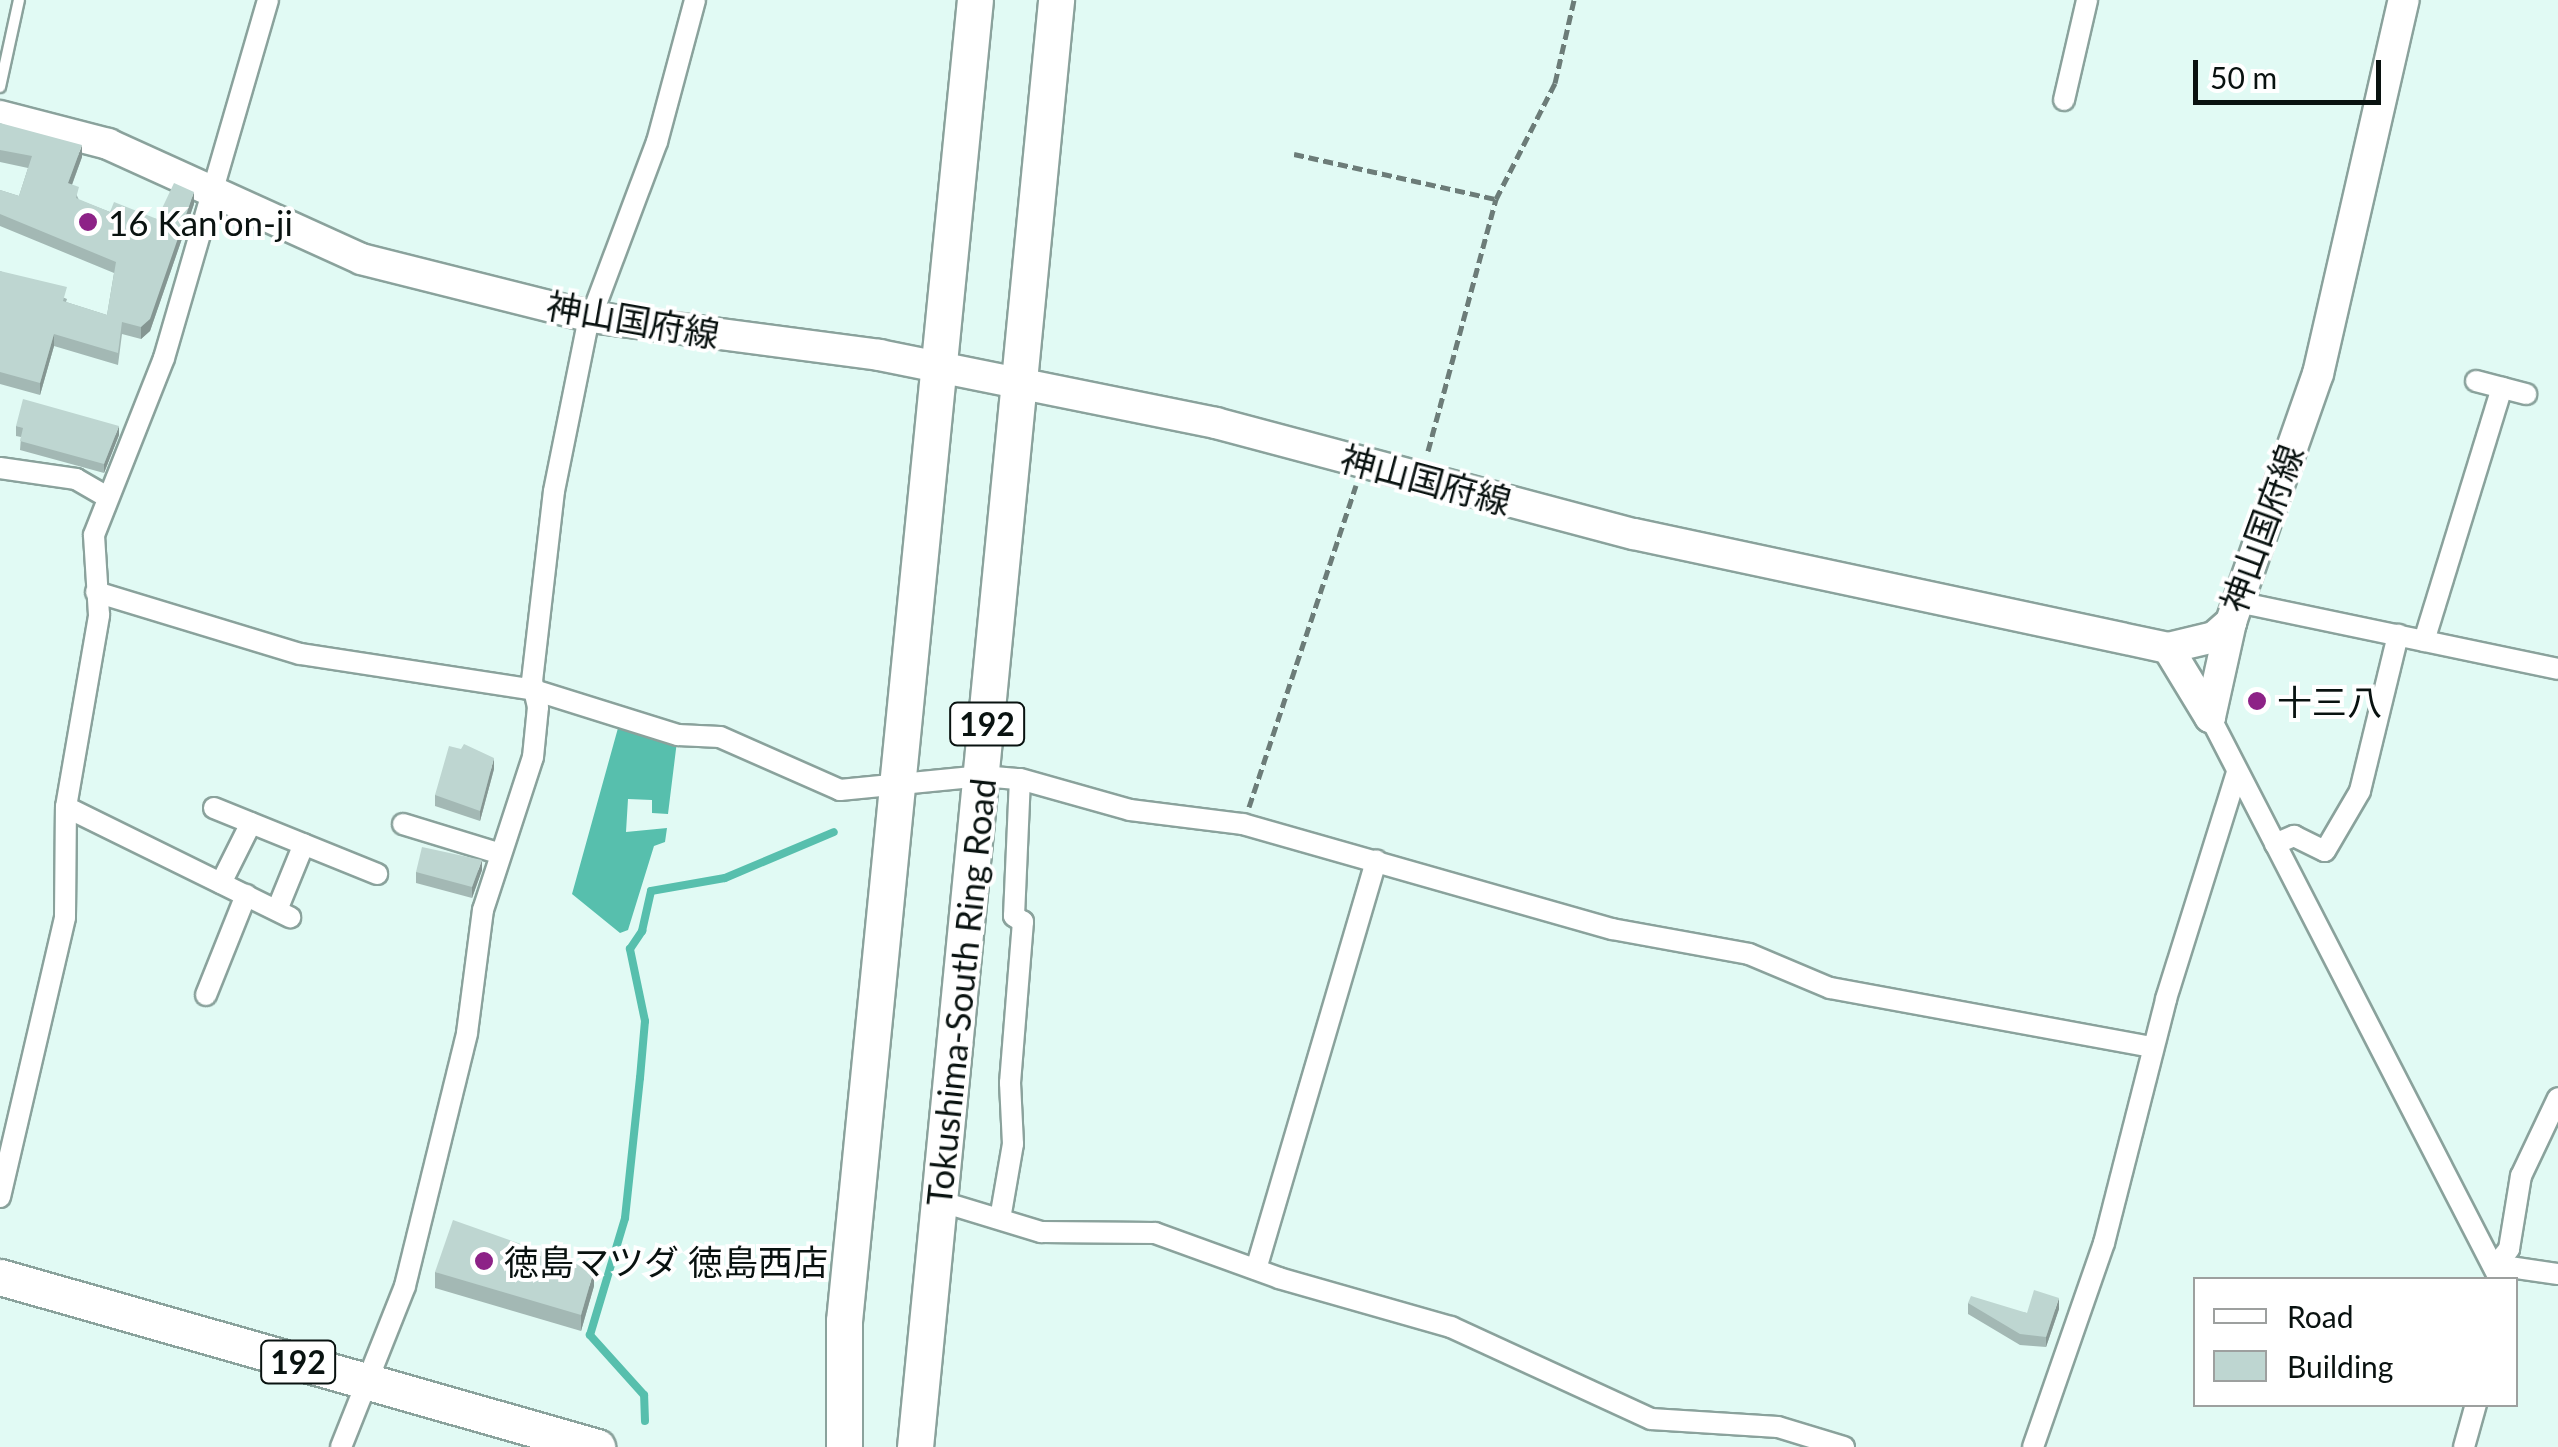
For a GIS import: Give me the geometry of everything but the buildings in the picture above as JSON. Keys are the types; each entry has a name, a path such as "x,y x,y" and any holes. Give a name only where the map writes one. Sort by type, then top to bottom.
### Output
{"highway":[{"name":"192","path":"844,1447 844,1321 975,0"},
{"name":"Tokushima-South Ring Road","path":"915,1447 1056,0"},
{"name":"192","path":"0,1277 597,1447"}],"main road":[{"name":"神山国府線","path":"0,116 73,132 362,259 592,316 940,368 1216,423 1634,534 2168,648 2204,642 2234,612 2318,374 2404,0"},
{"path":"2210,717 2234,612"},
{"path":"2168,648 2210,717"}],"street":[{"path":"0,1197 64,917 66,807 99,616 94,535 106,496 164,358 208,190 268,0"},
{"path":"341,1447 405,1286 467,1032 484,910 533,757 534,690 554,491 592,316 656,142 694,0"},
{"path":"2064,100 2087,0"},
{"path":"2476,381 2526,394"},
{"path":"2424,641 2502,388"},
{"path":"0,468 76,479 106,496"},
{"path":"96,592 300,654 534,690 678,735 720,737 840,790 895,789 982,776 1020,779 1130,810 1243,824 1612,929 1749,954 1830,988 2153,1047"},
{"path":"2234,612 2398,636 2558,669"},
{"path":"2275,844 2294,836 2325,852 2360,791 2398,636"},
{"path":"2210,717 2498,1272"},
{"path":"2033,1447 2104,1244 2153,1047 2237,772"},
{"path":"1000,1219 1013,1144 1010,1083 1023,922 1014,916 1020,779"},
{"path":"66,807 283,914 304,844"},
{"path":"214,808 377,874"},
{"path":"221,883 252,823"},
{"path":"403,824 501,854"},
{"path":"1256,1269 1376,860"},
{"path":"206,995 246,896"},
{"path":"2498,1272 2509,1249 2522,1176 2558,1098"},
{"path":"940,1201 1041,1232 1154,1233 1256,1269 1450,1326 1651,1420 1778,1427 1844,1447"},
{"path":"2498,1272 2558,1274"},
{"path":"2464,1447 2475,1407"}],"lane":[{"path":"0,87 19,0"}],"path":[{"path":"1420,478 1496,199 1555,83 1574,0"},
{"path":"1294,154 1496,199"},
{"path":"1243,824 1364,462"}],"shaded area":[{"path":"618,728 677,741 668,814 652,813 652,800 628,799 626,832 667,828 665,842 654,846 628,930 620,933 572,894"}],"waterway":[{"path":"645,1421 644,1395 590,1335 625,1218 640,1078 645,1021 630,949 642,931 651,891 725,878 834,832"}],"place":[{"name":"16 Kan'on-ji","path":"88,222"},
{"name":"十三八","path":"2257,701"},
{"name":"徳島マツダ 徳島西店","path":"484,1261"}]}
